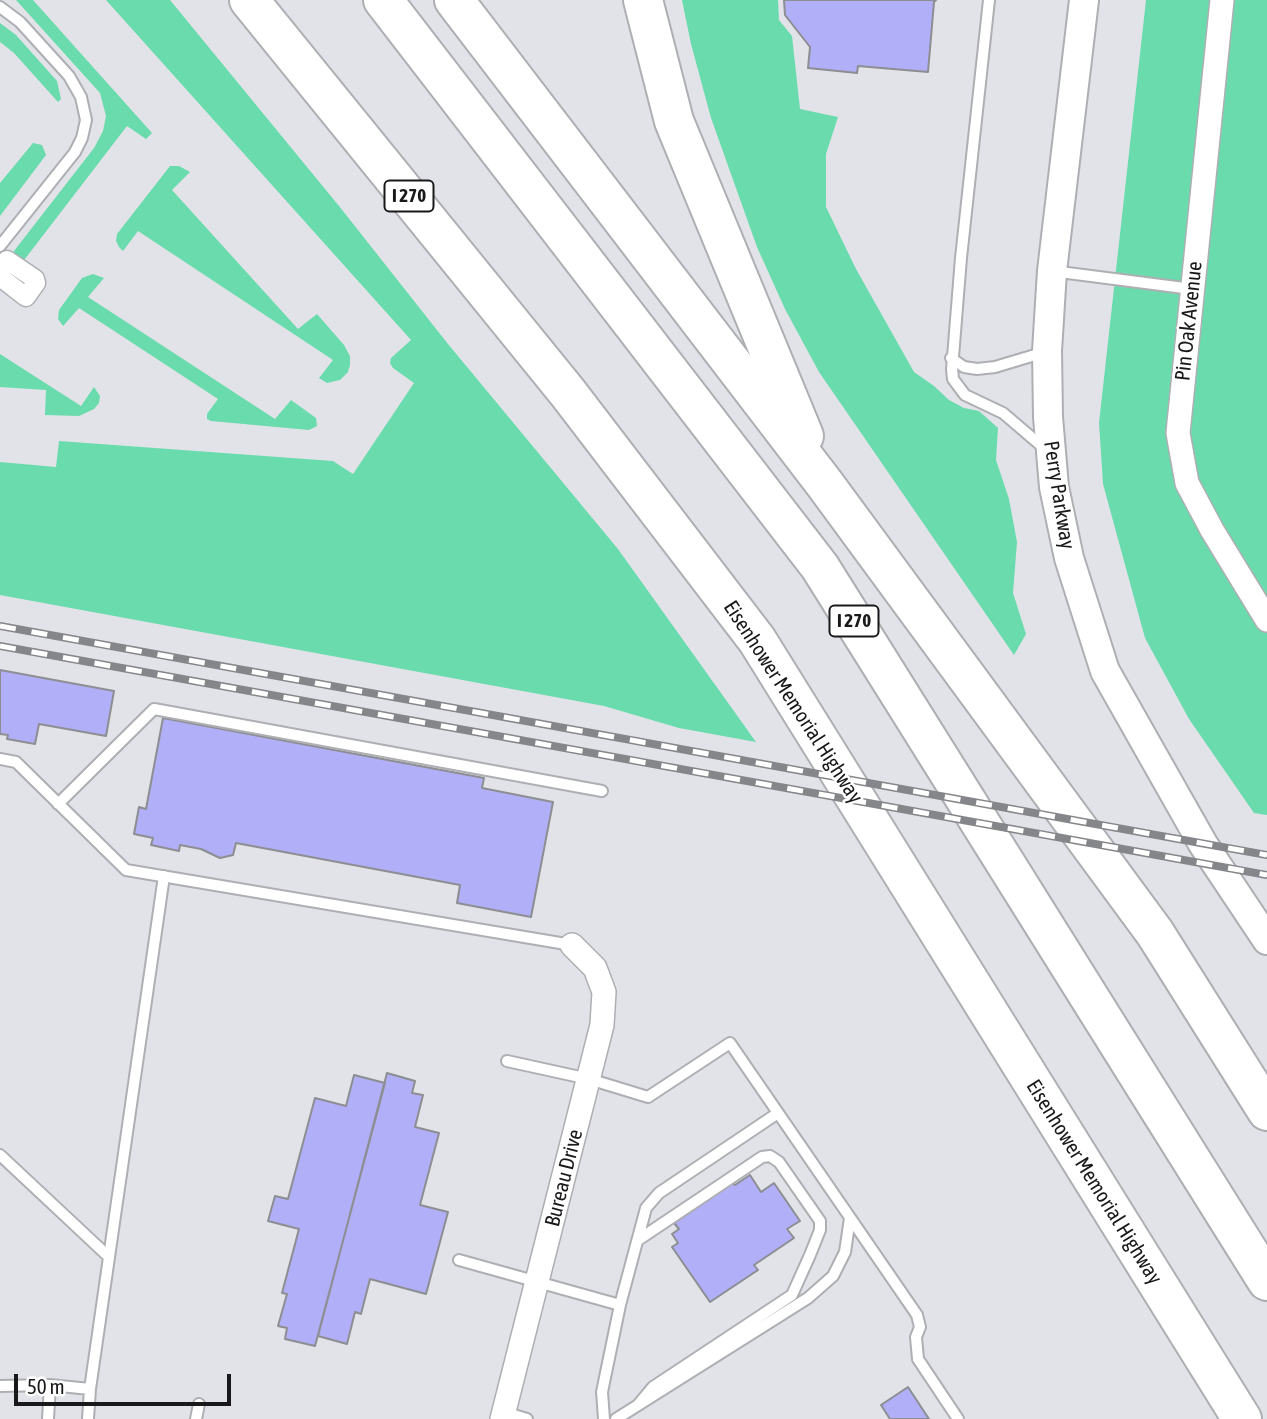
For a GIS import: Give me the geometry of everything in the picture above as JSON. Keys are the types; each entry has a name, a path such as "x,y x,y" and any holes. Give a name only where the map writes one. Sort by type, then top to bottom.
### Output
{"highway":[{"name":"Eisenhower Memorial Highway","path":"249,0 568,393 758,640 1242,1419"},
{"name":"I 270","path":"383,0 820,567 1267,1282"},
{"name":"I 270","path":"454,0 824,483 1155,933 1267,1111"},
{"path":"643,0 674,121 824,483"}],"street":[{"name":"Perry Parkway","path":"1084,0 1052,271 1047,351 1050,454 1069,558 1105,671 1203,844 1267,940"},
{"name":"Pin Oak Avenue","path":"1222,0 1178,433 1187,483 1212,530 1267,620"},
{"path":"0,270 7,260 35,279 36,283 26,297 0,277"},
{"name":"Bureau Drive","path":"503,1416 602,1025 604,992 595,968 572,945"}],"lane":[{"path":"989,0 951,358 954,379 965,395 1003,413 1050,454"},
{"path":"0,7 20,22 69,76 81,97 86,120 75,152 0,246"},
{"path":"1052,271 1192,289"},
{"path":"951,358 964,367 977,369 995,367 1047,351"},
{"path":"58,804 153,709 602,791"},
{"path":"0,760 16,762 126,870 572,945"},
{"path":"88,1419 90,1389 164,876"},
{"path":"507,1061 589,1079 648,1097 730,1042 917,1315 920,1326 916,1337 918,1359 958,1419"},
{"path":"604,1419 602,1392 620,1305 646,1208 659,1193 778,1113"},
{"path":"0,1155 109,1257"},
{"path":"638,1240 762,1157 770,1156 779,1162 820,1221 820,1230 792,1295 653,1387 638,1405"},
{"path":"616,1419 808,1298 833,1276 845,1252 850,1218"},
{"path":"460,1259 620,1305"},
{"path":"0,1386 50,1385 90,1389"},
{"path":"48,1419 50,1385"},
{"path":"196,1419 200,1404"},
{"path":"503,1416 527,1419"}],"green space":[{"path":"16,0 33,0 152,133 146,139 127,126 18,268 7,260 94,148 103,131 106,116 100,93"},
{"path":"106,0 170,0 448,344 618,549 756,742 679,728 604,706 0,595 0,462 56,467 59,441 333,461 353,474 414,383 390,363 391,358 411,340"},
{"path":"682,0 778,0 779,20 792,36 800,109 838,117 826,154 826,207 856,269 914,372 949,400 964,408 979,411 998,428 996,460 1009,499 1017,542 1013,593 1026,634 1014,655 819,372 785,309 757,247 711,118"},
{"path":"1146,0 1267,0 1267,815 1254,813 1189,719 1145,638 1103,484 1099,423"},
{"path":"0,23 16,35 57,81 61,99 58,102 14,53 0,42"},
{"path":"33,143 42,145 46,155 0,216 0,183"},
{"path":"170,166 179,166 190,172 172,190 298,329 317,314 344,345 350,356 350,365 348,372 340,380 327,383 319,378 333,360 138,231 123,251 119,247 117,234"},
{"path":"93,274 104,278 88,297 275,419 291,400 316,418 317,426 309,430 211,421 207,419 207,414 218,399 79,308 63,326 58,319 59,310 82,278"},
{"path":"0,354 81,406 94,387 100,396 99,403 94,409 79,416 45,415 46,390 0,387"}],"building":[{"path":"784,0 936,0 928,72 858,66 857,73 808,68 810,47 785,15"},
{"path":"0,670 114,691 106,736 39,724 35,744 7,739 8,735 0,734"},
{"path":"163,718 484,778 482,788 553,802 531,917 457,903 460,885 236,843 233,855 220,858 201,849 180,845 179,851 151,845 153,838 134,834 139,807 146,809"},
{"path":"387,1073 415,1081 412,1093 423,1095 415,1127 439,1133 420,1205 448,1212 426,1294 370,1279 361,1314 355,1312 347,1344 318,1336"},
{"path":"354,1075 385,1083 315,1346 285,1339 287,1328 278,1326 287,1294 282,1293 299,1229 268,1221 275,1196 288,1199 315,1098 346,1106"},
{"path":"750,1175 761,1192 774,1183 800,1221 787,1229 794,1238 754,1265 758,1270 710,1302 672,1247 678,1243 672,1234 679,1229 674,1223 733,1183 735,1185"},
{"path":"908,1387 929,1419 890,1419 881,1405"}],"railway":[{"path":"0,626 1267,855"},
{"path":"0,646 1267,875"}]}
